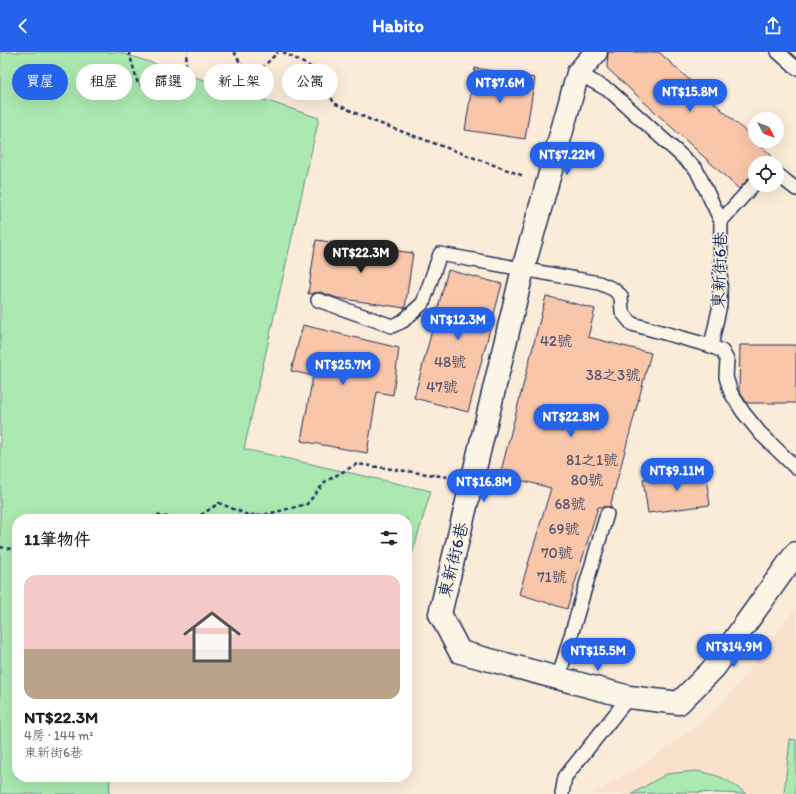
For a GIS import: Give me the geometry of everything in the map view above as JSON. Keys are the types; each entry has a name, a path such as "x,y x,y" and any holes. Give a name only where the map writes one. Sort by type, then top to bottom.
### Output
{"street":[{"path":"578,73 596,52"},
{"name":"東新街6巷","path":"578,73 523,269 440,614 460,652 629,697 679,703 714,668 796,553"}],"lane":[{"path":"778,52 796,68"},
{"path":"578,73 610,91 696,169 721,221"},
{"path":"784,180 796,189"},
{"name":"東新街6巷","path":"711,346 720,305 721,221 748,191"},
{"path":"318,300 392,326 403,321 423,303 440,254 599,283 613,289 621,296 622,312 632,324 711,346 722,351 727,360 726,377 731,393 743,412 760,433 796,468"},
{"path":"558,679 607,514"},
{"path":"562,794 565,777 629,697"}],"path":[{"path":"129,52 138,84 183,92 187,52"},
{"path":"234,52 250,80 278,52"},
{"path":"283,52 318,71 334,103 373,121 547,184"},
{"path":"268,514 307,504 326,481 357,464 472,480"},
{"path":"203,514 219,504 245,514"},
{"path":"0,546 12,549"}],"shaded area":[{"path":"796,607 796,794 591,794 644,764 694,728 725,701"}],"green space":[{"path":"0,52 119,52 155,64 140,64 140,100 196,100 196,77 204,80 204,100 264,100 319,118 244,449 431,491 412,554 412,514 12,514 12,782 110,782 109,794 0,794"},
{"path":"790,739 796,740 796,794 784,794"},
{"path":"696,771 723,778 746,794 693,792 632,794 666,774"}],"building":[{"path":"608,52 659,52 748,134 748,148 763,148 772,156 748,156 748,179 739,189 607,68"},
{"path":"475,68 535,78 525,139 465,130"},
{"path":"316,240 413,253 405,308 337,298 320,292 308,294"},
{"path":"448,270 502,284 468,412 414,398"},
{"path":"546,296 595,309 588,337 651,353 610,507 598,507 567,609 519,594 551,488 500,475"},
{"path":"303,325 399,348 393,395 377,392 367,453 301,441 313,376 291,371"},
{"path":"740,345 796,345 796,403 747,403 739,391"},
{"path":"705,470 710,505 648,513 643,479"}]}
